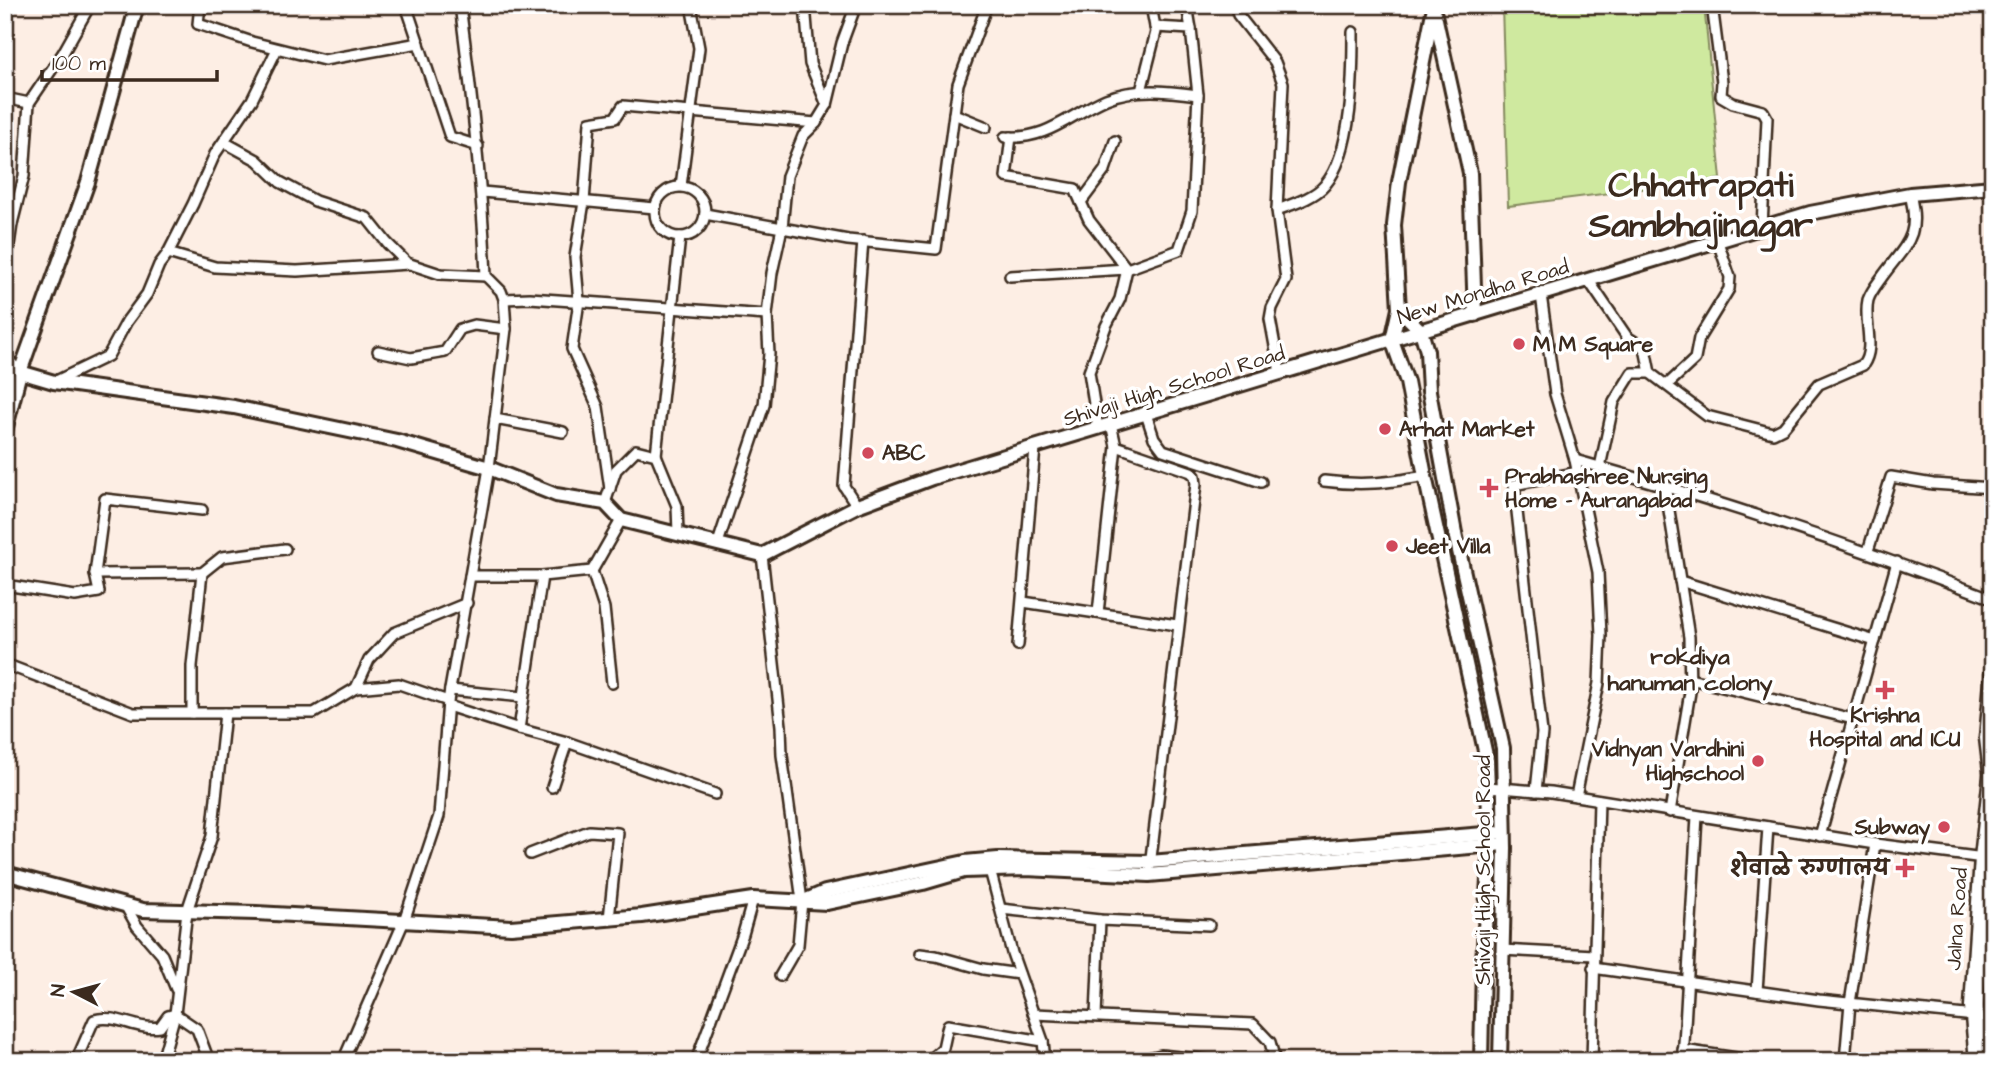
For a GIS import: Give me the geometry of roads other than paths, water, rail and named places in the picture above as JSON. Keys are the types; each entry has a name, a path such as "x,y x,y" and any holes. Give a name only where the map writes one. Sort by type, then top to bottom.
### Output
{"highway":[{"name":"Jalna Road","path":"1979,1061 1975,1016 1984,858 1993,778"}],"main road":[{"path":"1993,671 1987,738 1993,778"}],"street":[{"path":"5,273 12,224 24,176 29,103 63,53 90,5"},
{"path":"5,431 20,372 88,182 137,5"},
{"path":"200,5 198,24 276,49 324,60 419,43"},
{"path":"406,5 450,136 478,146"},
{"path":"343,1061 404,921 439,816 448,704 489,468 506,329 501,291 486,276 478,146 460,5"},
{"path":"681,187 699,48 691,5"},
{"path":"805,5 810,64 827,105"},
{"path":"718,543 764,404 769,354 767,315 788,176 803,136 816,123 827,105 842,43 856,5"},
{"path":"705,214 863,241 936,249 958,84 987,5"},
{"path":"1010,276 1127,269 1179,250 1192,211 1198,95 1188,5"},
{"path":"1235,5 1238,15 1275,62 1283,82 1277,210 1286,280 1272,308 1270,319 1280,373"},
{"path":"1712,5 1722,82 1721,96 1733,103 1763,111 1767,118 1762,228"},
{"path":"1392,340 1399,309 1394,225 1399,182 1433,6"},
{"path":"1433,6 1470,173 1475,315"},
{"path":"1140,91 1156,32 1152,11"},
{"path":"1155,27 1191,29"},
{"path":"1277,210 1304,199 1323,187 1334,172 1353,93 1353,32"},
{"path":"54,382 108,356 127,321 147,294 215,154 252,100 276,49"},
{"path":"1127,269 1089,220 1075,189 1006,177 1008,137 1022,138 1057,127 1107,99 1140,91 1198,95"},
{"path":"5,98 29,103"},
{"path":"610,489 597,407 572,349 579,301 575,257 584,202 590,122 615,118 623,106 816,123"},
{"path":"954,114 986,127"},
{"path":"1081,202 1105,170 1115,141"},
{"path":"224,142 257,160 280,182 315,201 367,218 387,243 411,264 440,274 486,276"},
{"path":"681,187 691,189 699,195 705,214 697,230 680,237 672,236 659,225 655,208 664,192 681,187"},
{"name":"New Mondha Road","path":"1392,340 1810,213 1910,194 1993,187"},
{"path":"482,192 655,208"},
{"path":"1600,467 1614,402 1632,373 1650,373 1707,416 1766,433 1778,432 1819,384 1858,368 1869,352 1868,300 1913,235 1915,213 1910,194"},
{"path":"5,214 12,224"},
{"path":"678,533 677,506 656,455 680,237"},
{"path":"857,506 844,486 863,241"},
{"path":"1667,385 1695,359 1699,338 1729,289 1730,277 1718,242"},
{"path":"169,253 215,267 297,271 411,264"},
{"path":"1098,613 1116,446 1105,427 1089,372 1106,326 1120,299 1127,269"},
{"path":"1589,281 1627,337 1643,347 1650,373"},
{"path":"1541,295 1555,394 1578,472 1598,572 1601,635 1599,684 1576,796"},
{"path":"504,299 530,298 767,315"},
{"path":"1399,309 1421,331"},
{"path":"378,351 411,358 445,352 460,329 474,326 506,329"},
{"name":"Shivaji High School Road","path":"1421,331 1427,351 1429,391 1455,533 1503,748 1505,838 1500,1061"},
{"name":"Shivaji High School Road","path":"762,555 857,506 932,478 1392,340 1407,382 1424,476 1487,760 1490,840 1482,962 1481,1061"},
{"path":"5,356 20,372 54,382 234,407 397,441 489,468 556,495 606,503 621,520 762,555 782,755 802,901 798,945 780,976"},
{"path":"1146,414 1154,438 1163,450 1261,482"},
{"path":"495,419 563,432"},
{"path":"1116,446 1191,472 1195,476 1196,484 1149,868"},
{"path":"1018,645 1035,448"},
{"path":"606,503 616,470 636,450 656,455"},
{"path":"1575,460 1665,485 1868,551 1993,598"},
{"path":"1536,791 1542,733 1514,485 1578,472"},
{"path":"1324,481 1359,485 1386,484 1424,476"},
{"path":"1868,551 1891,477 1933,484 1993,488"},
{"path":"1665,485 1689,637 1690,679 1670,812"},
{"path":"5,585 75,596 99,592 95,574 105,499 202,510"},
{"path":"612,683 604,608 592,571 621,520"},
{"path":"95,574 202,573 222,557 285,549"},
{"path":"1820,836 1897,562"},
{"path":"470,576 542,576 592,571"},
{"path":"192,713 192,666 202,573"},
{"path":"519,729 542,576"},
{"path":"1680,581 1875,641"},
{"path":"1023,602 1177,625"},
{"path":"356,688 369,660 394,634 467,603"},
{"path":"5,664 133,713 314,713 356,688 399,684 519,729 567,742 715,794"},
{"path":"1690,679 1853,719"},
{"path":"450,690 523,697"},
{"path":"162,1061 175,1014 187,911 212,836 225,713"},
{"path":"552,787 567,742"},
{"path":"1488,787 1576,796 1820,836 1984,858"},
{"path":"1592,1061 1599,800"},
{"path":"1683,1061 1698,816"},
{"path":"1757,991 1768,827"},
{"path":"530,854 589,831 618,833 609,919"},
{"path":"5,873 143,910 511,927 642,916 752,899 827,903 923,883 964,871 1149,868 1505,838"},
{"path":"1845,1061 1850,1003 1875,844"},
{"path":"802,901 825,892 965,862 998,859 1149,868"},
{"path":"990,870 1020,974 1043,1041 1045,1061"},
{"path":"696,1061 743,934 752,899"},
{"path":"125,905 137,926 162,955 177,992"},
{"path":"1001,909 1100,920 1209,925"},
{"path":"1096,1016 1100,920"},
{"path":"1502,950 1594,955"},
{"path":"920,954 983,969 1020,974"},
{"path":"1594,968 1850,1003 1975,1016"},
{"path":"76,1061 94,1020 104,1017 148,1029 160,1027 168,1016 175,1014"},
{"path":"175,1014 197,1029 209,1061"},
{"path":"1034,1014 1253,1024 1270,1042 1275,1061"},
{"path":"928,1061 943,1048 948,1025 1043,1041"},
{"path":"1683,1050 1757,1061"},
{"path":"1135,1061 1161,1055 1218,1061"}],"place":[{"name":"M M Square","path":"1519,344"},
{"name":"Arhat Market","path":"1385,429"},
{"name":"ABC","path":"868,453"},
{"name":"Prabhashree Nursing Home - Aurangabad","path":"1489,488"},
{"name":"Jeet Villa","path":"1392,546"},
{"name":"Krishna Hospital and ICU","path":"1885,690"},
{"name":"Vidnyan Vardhini Highschool","path":"1758,761"},
{"name":"Subway","path":"1944,827"},
{"name":"शेवाळे रुग्णालय","path":"1905,868"}],"district":[{"name":"Chhatrapati Sambhajinagar","path":"1701,205"},
{"name":"rokdiya hanuman colony","path":"1690,670"}]}
